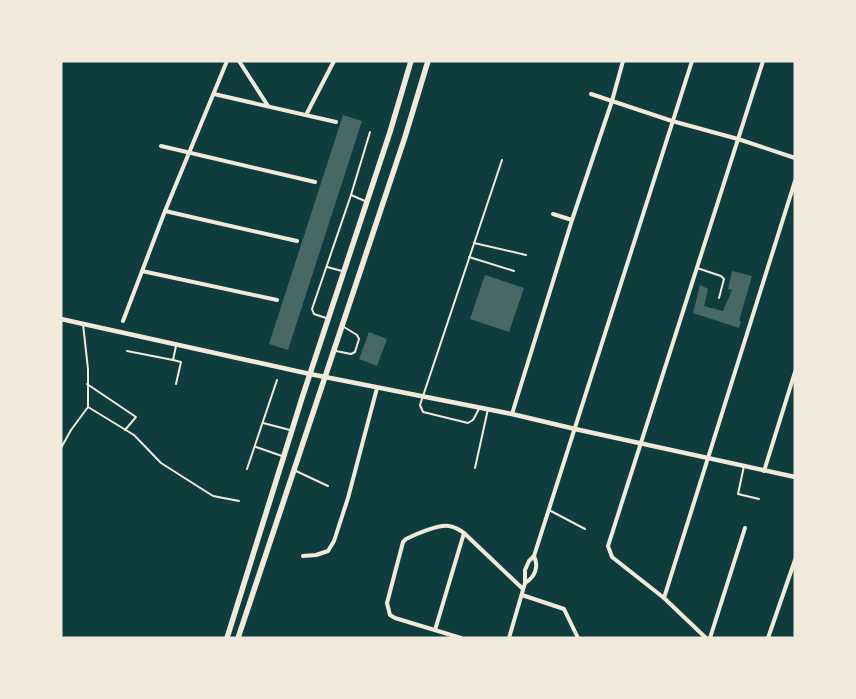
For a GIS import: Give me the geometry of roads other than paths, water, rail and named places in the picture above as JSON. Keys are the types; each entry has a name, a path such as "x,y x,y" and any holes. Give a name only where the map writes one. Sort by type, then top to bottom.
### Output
{"main road":[{"path":"226,638 310,374 368,202 411,61"},
{"path":"238,638 406,137 428,61"}],"street":[{"path":"123,321 227,61"},
{"path":"239,61 268,106"},
{"path":"306,115 334,61"},
{"path":"512,414 572,220 612,101 623,61"},
{"path":"509,638 524,589 525,570 529,561 534,556 692,61"},
{"path":"706,638 664,598 612,557 608,546 763,61"},
{"path":"214,94 336,122"},
{"path":"591,94 672,121 738,139 795,158"},
{"path":"161,146 315,182"},
{"path":"664,598 795,181"},
{"path":"165,212 297,241"},
{"path":"553,214 572,220"},
{"path":"142,271 277,300"},
{"path":"61,319 310,374 512,414 795,477"},
{"path":"764,471 795,372"},
{"path":"303,556 316,555 328,551 334,541 348,498 377,388"},
{"path":"462,638 394,618 390,615 387,607 404,542 410,537 444,526 450,526 464,533 524,589"},
{"path":"710,638 745,528"},
{"path":"435,630 464,533"},
{"path":"525,583 535,573 536,564 534,556"},
{"path":"768,638 795,560"},
{"path":"522,595 564,610 578,638"}],"lane":[{"path":"329,319 314,314 312,308 351,195 370,132"},
{"path":"480,408 473,420 468,423 423,412 420,408 502,160"},
{"path":"351,195 368,202"},
{"path":"474,243 526,255"},
{"path":"469,257 514,271"},
{"path":"327,267 344,272"},
{"path":"697,268 722,276 724,279 719,298"},
{"path":"61,448 71,430 88,407 88,369 83,324"},
{"path":"334,351 351,354 355,352 359,339 342,326"},
{"path":"173,360 176,344"},
{"path":"127,351 181,362 176,384"},
{"path":"248,469 277,380"},
{"path":"87,384 136,417 125,430"},
{"path":"88,407 125,430 144,445 161,463 213,496 239,501"},
{"path":"475,468 488,409"},
{"path":"263,423 292,430"},
{"path":"256,447 284,456"},
{"path":"744,466 738,494 759,500"},
{"path":"294,470 328,486"},
{"path":"549,510 585,529"}]}
